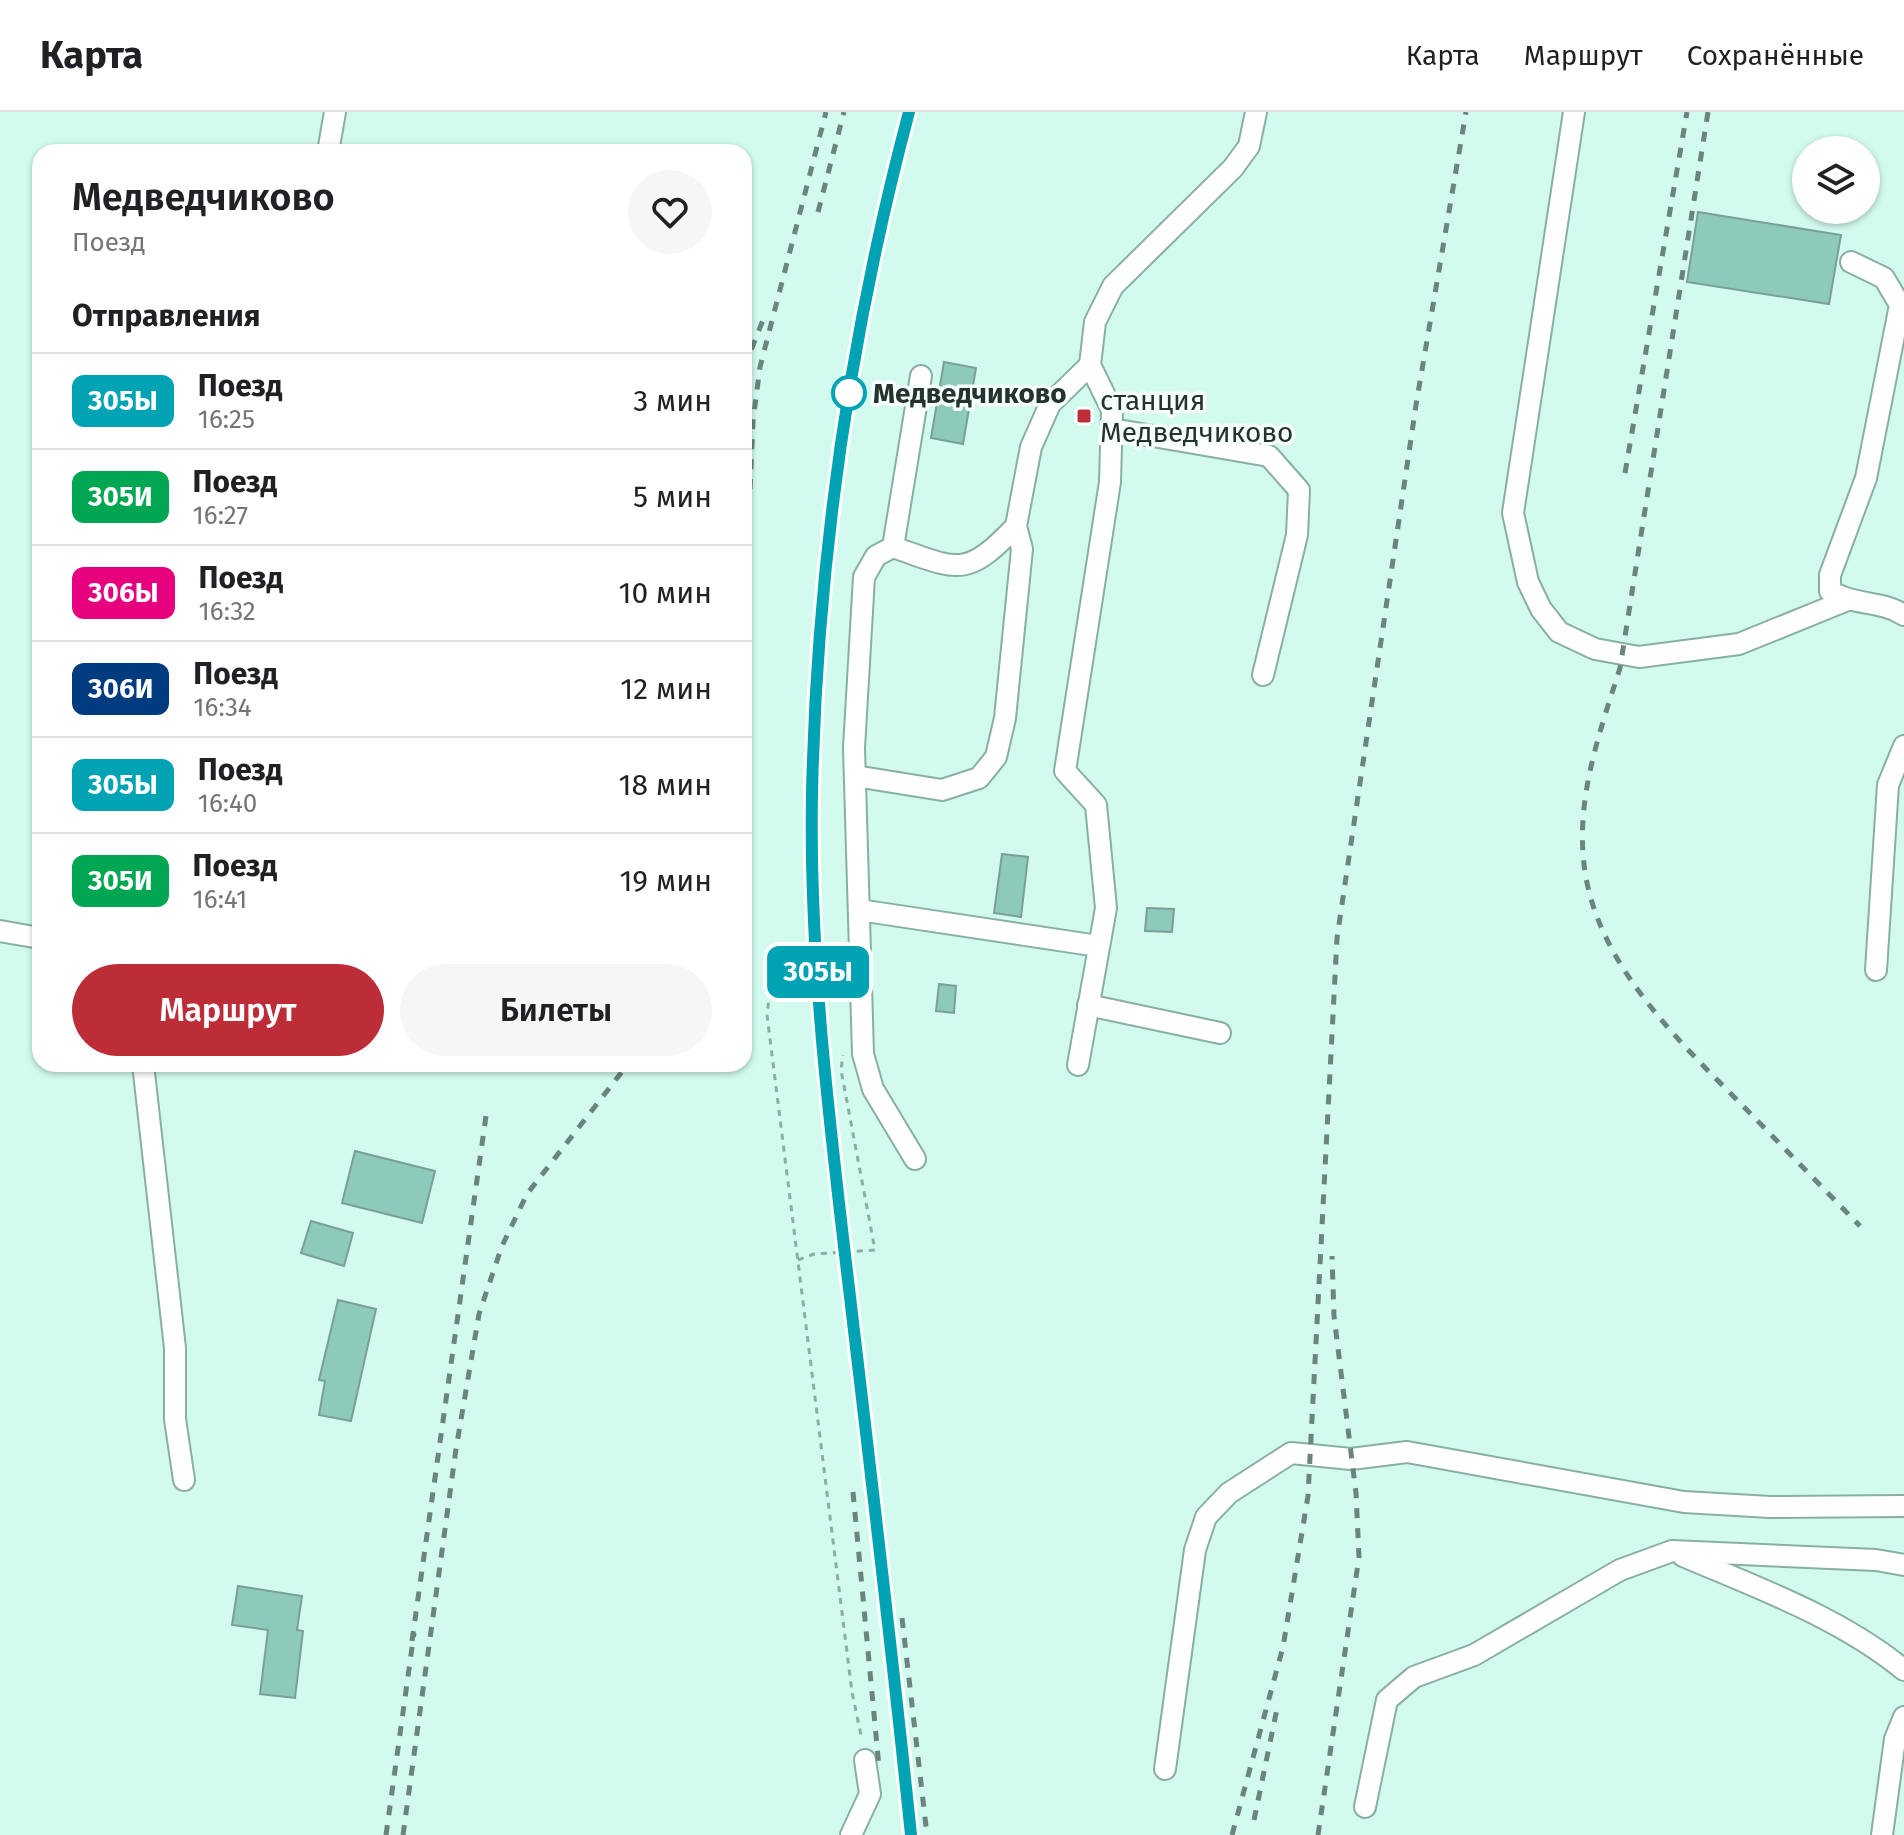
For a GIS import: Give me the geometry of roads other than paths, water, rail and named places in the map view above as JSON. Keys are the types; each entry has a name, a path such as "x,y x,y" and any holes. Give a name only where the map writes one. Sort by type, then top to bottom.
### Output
{"street":[{"path":"329,144 335,112"},
{"path":"1078,1065 1106,908 1096,805 1065,771 1110,482 1112,410 1090,365 1095,322 1113,286 1233,168 1249,146 1256,112"},
{"path":"1574,112 1513,513 1528,582 1541,609 1559,632 1595,649 1639,657 1739,644 1845,601"},
{"path":"1851,262 1884,278 1900,305 1866,478 1830,575 1830,591 1845,601 1890,606 1904,615"},
{"path":"855,776 942,790 979,778 996,757 1005,718 1022,549 1016,526 1031,447 1050,404 1090,365"},
{"path":"893,547 921,376"},
{"path":"1112,429 1269,456 1299,490 1297,535 1263,675"},
{"path":"915,1159 873,1089 863,1054 855,776 864,577 876,556 893,547 946,567 968,565 990,554 1016,526"},
{"path":"1876,970 1888,785 1904,746"},
{"path":"859,910 1098,946"},
{"path":"0,931 32,937"},
{"path":"1088,1005 1220,1033"},
{"path":"144,1072 175,1348 175,1419 184,1480"},
{"path":"1165,1769 1195,1550 1206,1517 1229,1493 1291,1453 1351,1459 1407,1452 1684,1502 1770,1507 1904,1506"},
{"path":"1672,1551 1787,1601 1881,1652 1904,1670"},
{"path":"1365,1807 1387,1700 1414,1677 1474,1655 1620,1570 1672,1551 1876,1560 1904,1565"},
{"path":"1882,1835 1895,1739 1904,1717"},
{"path":"851,1835 870,1794 865,1760"}],"railway":[{"path":"752,444 760,367 826,112"},
{"path":"818,212 844,112"},
{"path":"909,112 870,280 841,450 821,621 815,707 812,853 817,973 827,1093 911,1835"},
{"path":"1232,1835 1283,1647 1308,1496 1337,938 1416,405 1466,112"},
{"path":"1625,473 1687,112"},
{"path":"1708,112 1620,668 1587,789 1583,814 1584,864 1591,900 1605,934 1622,967 1644,998 1694,1056 1860,1226"},
{"path":"752,348 763,320"},
{"path":"403,1835 456,1449 479,1314 502,1246 527,1194 622,1072"},
{"path":"412,1641 486,1116"},
{"path":"1318,1835 1359,1557 1356,1493 1334,1316 1332,1256"},
{"path":"853,1492 879,1767"},
{"path":"902,1618 927,1835"},
{"path":"386,1835 414,1633"},
{"path":"1254,1820 1278,1704"}],"train":[{"name":"305Ы","path":"909,112 883,210 845,417 823,593 812,795 816,939 827,1107 911,1835"}],"place":[{"name":"Медведчиково","path":"849,393"},
{"name":"станция Медведчиково","path":"1084,416"}]}
